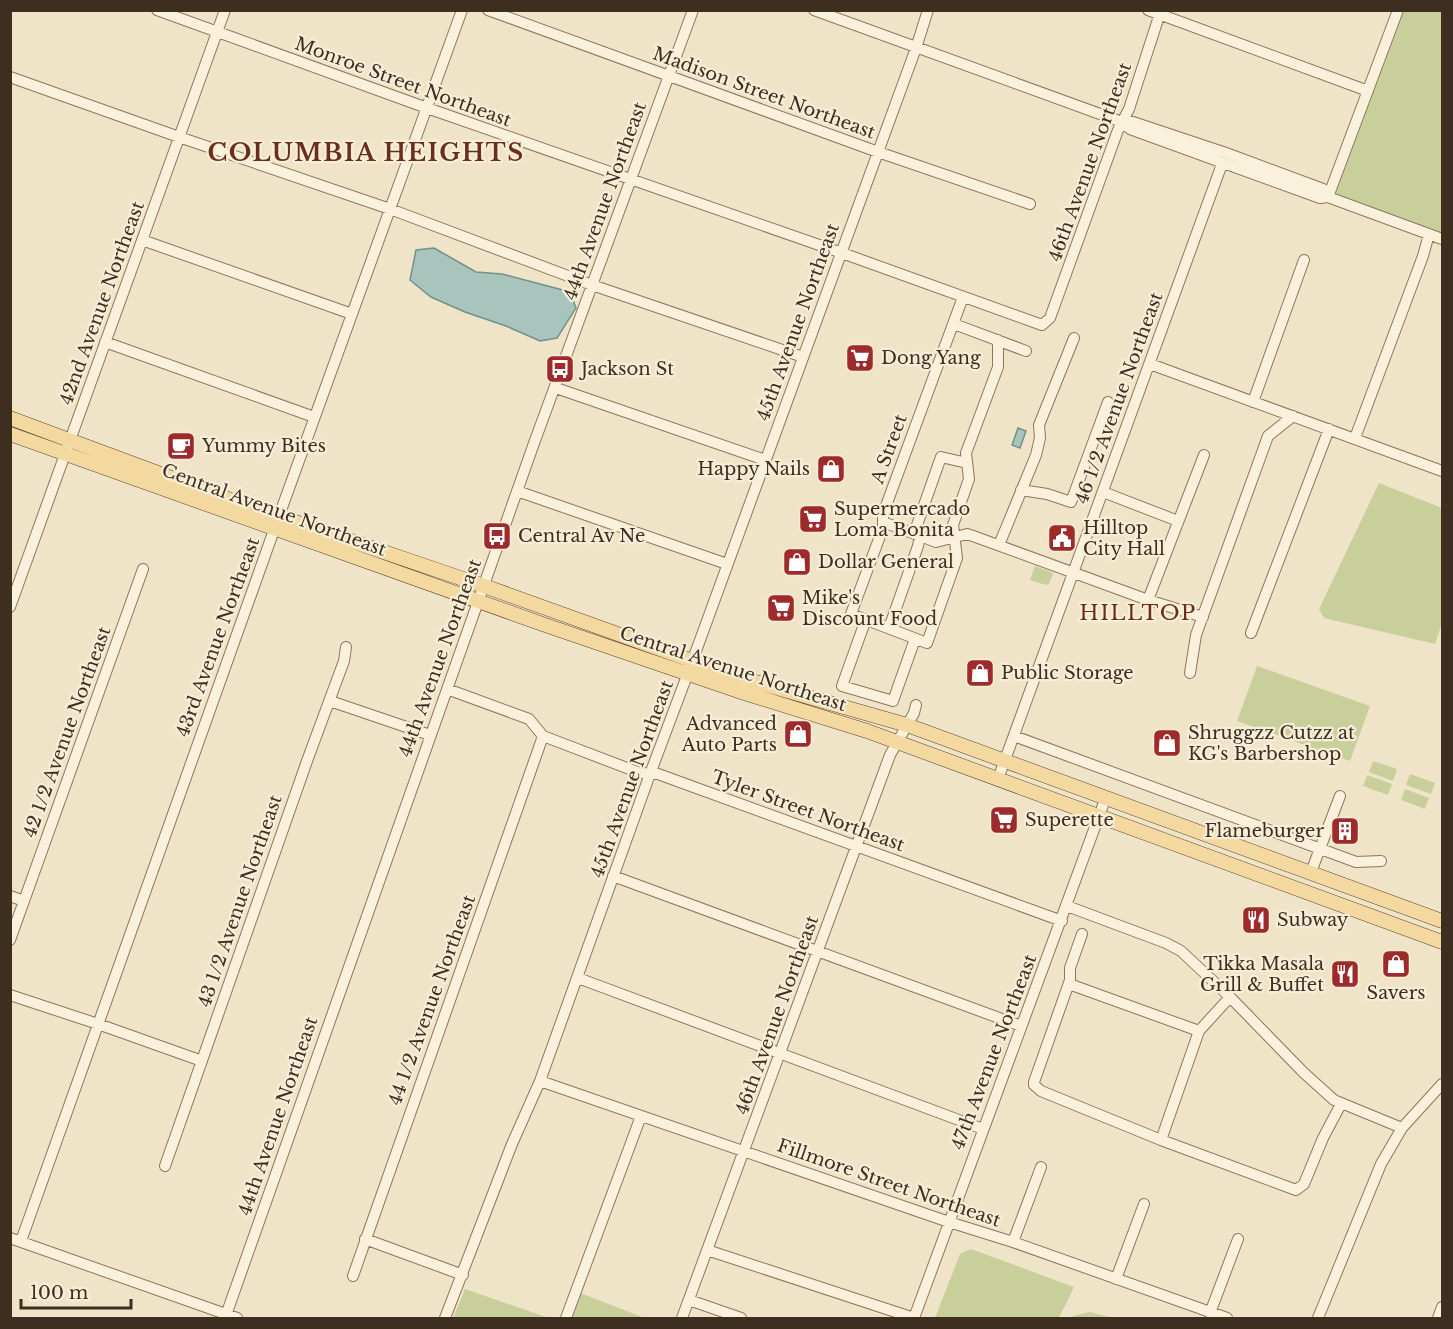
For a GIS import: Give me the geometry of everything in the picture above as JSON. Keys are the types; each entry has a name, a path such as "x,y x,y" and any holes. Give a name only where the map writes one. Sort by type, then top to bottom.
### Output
{"main road":[{"name":"Central Avenue Northeast","path":"10,418 148,470 478,601 691,667 738,677 907,725 1443,921"},
{"name":"Central Avenue Northeast","path":"10,434 277,522 484,586 691,667 1443,942"}],"street":[{"name":"Monroe Street Northeast","path":"157,10 630,180 842,252 1038,324 1046,324"},
{"name":"42nd Avenue Northeast","path":"10,607 225,10"},
{"name":"43rd Avenue Northeast","path":"16,1239 98,1024 462,10"},
{"name":"Madison Street Northeast","path":"488,10 878,152 1030,204"},
{"name":"44th Avenue Northeast","path":"229,1318 430,735 693,10"},
{"path":"814,10 1122,122 1133,122 1226,153 1323,189 1328,197"},
{"name":"45th Avenue Northeast","path":"445,1318 512,1144 540,1081 928,10"},
{"path":"1148,10 1368,91"},
{"path":"1328,197 1398,10"},
{"name":"46th Avenue Northeast","path":"1046,324 1122,122 1130,109 1160,13"},
{"path":"10,76 390,209 592,285 803,357"},
{"path":"1122,122 1130,129 1222,164 1320,198 1328,197 1443,239"},
{"name":"46 1/2 Avenue Northeast","path":"998,779 1222,164"},
{"path":"1354,438 1423,256 1429,234"},
{"path":"142,240 352,314"},
{"path":"1253,402 1304,260"},
{"name":"A Street","path":"866,619 851,614 883,522 883,514 963,297"},
{"path":"954,324 1026,351"},
{"path":"999,545 1036,455 1040,438 1039,426 1074,338"},
{"path":"915,639 893,701 842,686 866,619 927,643 957,558 953,525 969,479 966,453 998,367 998,340"},
{"path":"105,342 314,417"},
{"path":"1150,364 1443,471"},
{"path":"556,387 765,460"},
{"path":"1021,490 1047,494 1071,502 1108,402"},
{"path":"1190,673 1196,635 1268,436 1293,416"},
{"path":"1251,633 1329,429"},
{"path":"1148,600 1204,455"},
{"path":"889,628 918,546 920,536 917,525 941,457 967,463"},
{"path":"517,490 728,564"},
{"path":"1103,492 1178,521"},
{"path":"883,522 936,542 967,534 1148,600 1203,617"},
{"name":"42 1/2 Avenue Northeast","path":"10,940 143,569"},
{"name":"43 1/2 Avenue Northeast","path":"165,1166 344,661 346,646"},
{"path":"447,689 529,719 543,736"},
{"path":"330,701 430,735"},
{"name":"46th Avenue Northeast","path":"682,1318 890,755 916,705"},
{"name":"Tyler Street Northeast","path":"543,736 640,773 658,774 1062,921"},
{"name":"44 1/2 Avenue Northeast","path":"352,1276 543,736"},
{"path":"1014,736 1356,862 1381,861"},
{"path":"1311,872 1340,796"},
{"name":"47th Avenue Northeast","path":"914,1318 1106,797"},
{"path":"613,876 1021,1026"},
{"path":"10,896 24,901"},
{"path":"1067,906 1166,942 1181,951 1230,997 1304,1073 1341,1104 1402,1128"},
{"path":"1082,934 1070,968 1069,984 1034,1085 1046,1094 1296,1190 1304,1184 1323,1138 1341,1104"},
{"path":"578,978 983,1129"},
{"path":"1069,984 1199,1031"},
{"path":"10,995 202,1061"},
{"path":"1161,1140 1199,1031 1230,997"},
{"name":"Fillmore Street Northeast","path":"540,1081 1013,1242 1227,1318"},
{"path":"1318,1318 1370,1186 1402,1128 1443,1084"},
{"path":"566,1318 641,1116"},
{"path":"1013,1242 1041,1167"},
{"path":"1116,1279 1144,1204"},
{"path":"16,1239 229,1318"},
{"path":"365,1239 463,1275"},
{"path":"1210,1313 1238,1239"},
{"path":"707,1250 914,1318"},
{"path":"689,1300 741,1318"},
{"path":"1438,1318 1443,1307"}],"green space":[{"path":"1402,11 1442,11 1442,239 1332,200"},
{"path":"1379,483 1442,508 1442,623 1435,644 1324,618 1319,609"},
{"path":"1035,566 1053,574 1049,584 1030,580"},
{"path":"1257,666 1370,706 1350,761 1237,721"},
{"path":"1373,761 1397,769 1393,781 1369,772"},
{"path":"1410,774 1435,783 1431,794 1406,785"},
{"path":"1367,775 1392,784 1388,795 1363,786"},
{"path":"1405,789 1429,798 1425,809 1401,800"},
{"path":"971,1249 1074,1287 1059,1318 935,1318 960,1254"},
{"path":"465,1289 549,1318 453,1318"},
{"path":"580,1293 645,1318 570,1318"},
{"path":"1090,1312 1113,1318 1069,1318"}],"water":[{"path":"434,248 476,272 502,274 570,292 576,308 557,338 540,341 465,312 431,297 410,280 416,250"},
{"path":"1018,428 1026,431 1020,448 1012,445"}],"place":[{"name":"Dong Yang","path":"860,358"},
{"name":"Jackson St","path":"560,369"},
{"name":"Yummy Bites","path":"181,446"},
{"name":"Happy Nails","path":"831,469"},
{"name":"Supermercado Loma Bonita","path":"813,519"},
{"name":"Central Av Ne","path":"497,536"},
{"name":"Hilltop City Hall","path":"1062,538"},
{"name":"Dollar General","path":"797,562"},
{"name":"Mike's Discount Food","path":"781,608"},
{"name":"Public Storage","path":"980,673"},
{"name":"Advanced Auto Parts","path":"798,734"},
{"name":"Shruggzz Cutzz at KG's Barbershop","path":"1167,743"},
{"name":"Superette","path":"1004,820"},
{"name":"Flameburger","path":"1345,831"},
{"name":"Subway","path":"1256,920"},
{"name":"Savers","path":"1396,964"},
{"name":"Tikka Masala Grill & Buffet","path":"1345,974"}],"district":[{"name":"COLUMBIA HEIGHTS","path":"366,152"},
{"name":"HILLTOP","path":"1138,613"}]}
